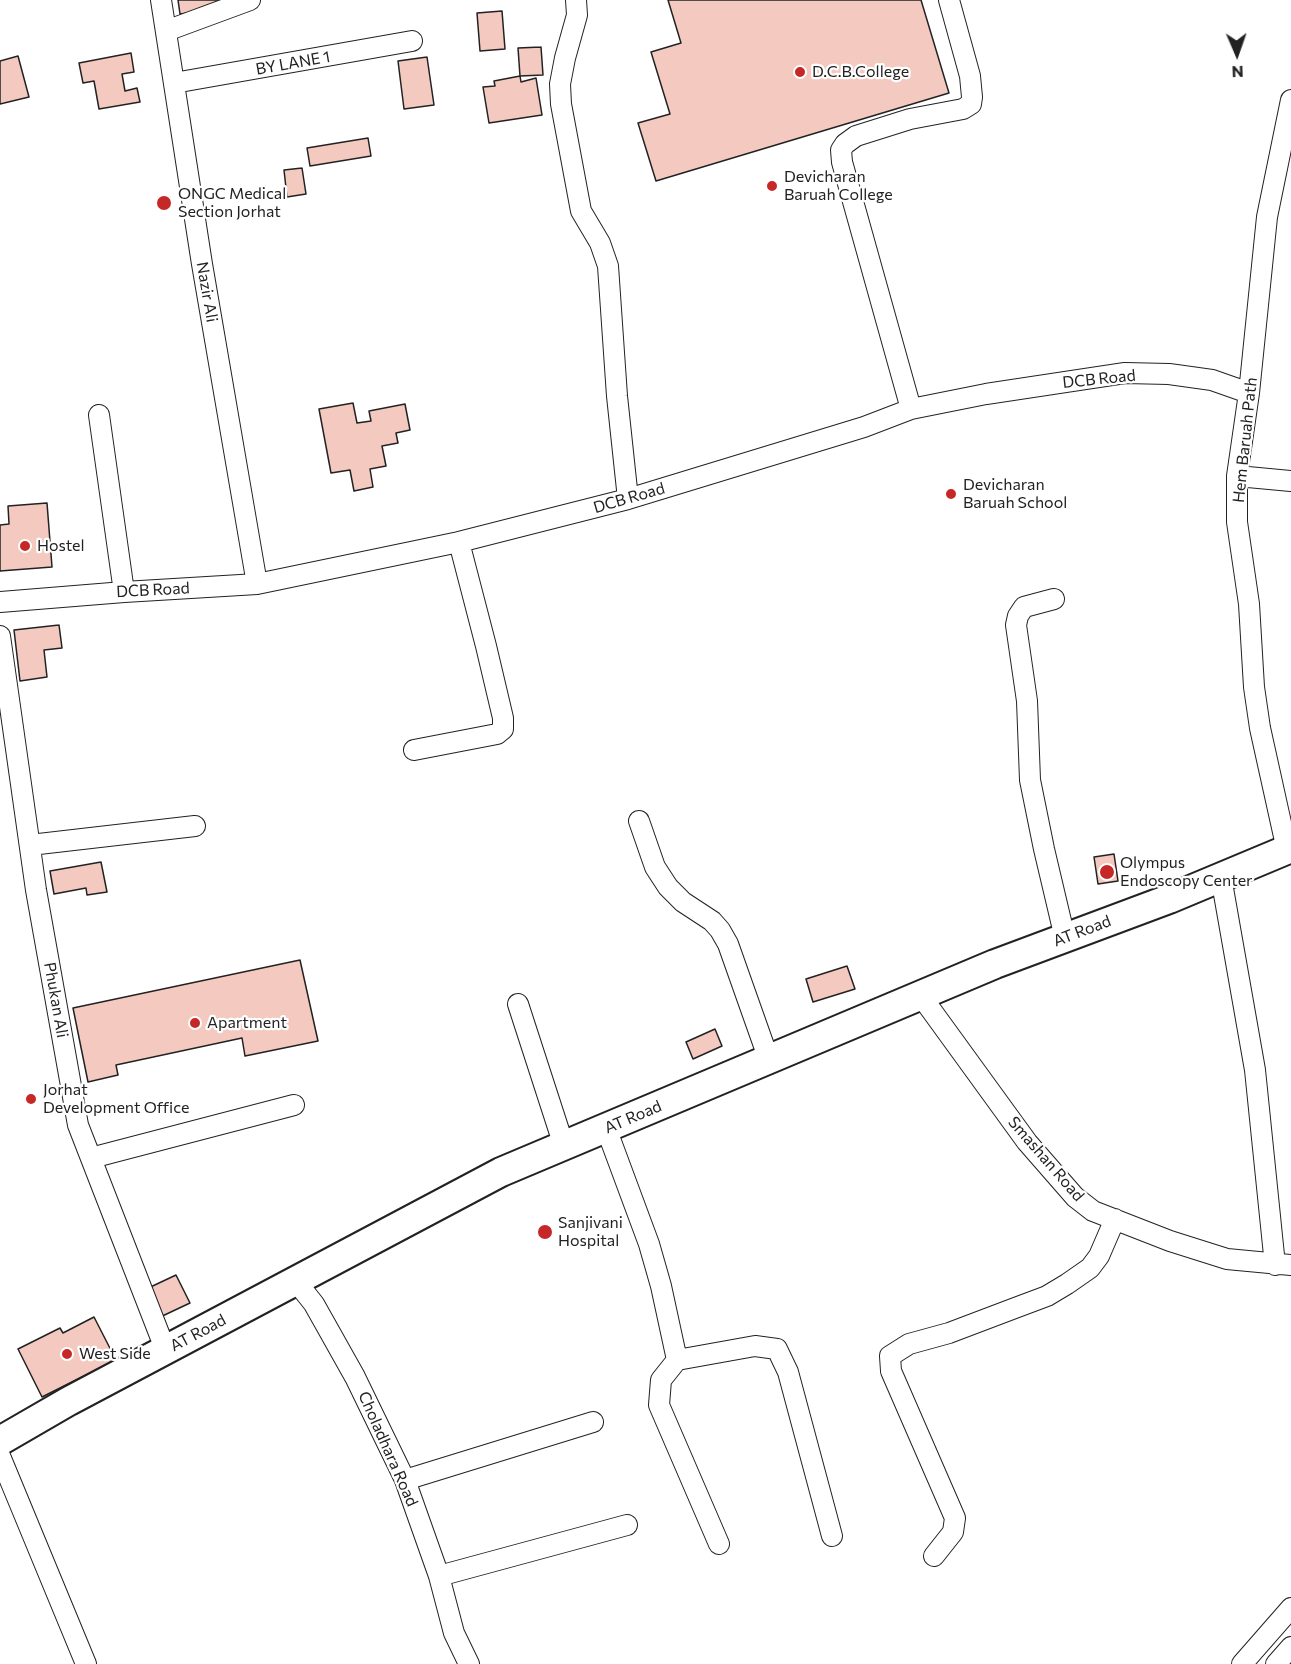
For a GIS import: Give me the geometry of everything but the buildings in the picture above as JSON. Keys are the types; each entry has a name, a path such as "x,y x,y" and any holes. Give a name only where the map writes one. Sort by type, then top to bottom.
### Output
{"highway":[{"name":"AT Road","path":"0,1441 69,1401 501,1172 994,964 1289,849"}],"street":[{"name":"Nazir Ali","path":"161,0 202,264 257,584"},
{"path":"166,31 250,0"},
{"path":"576,0 577,15 560,84 561,104 581,212 600,243 608,266 617,396 628,499"},
{"path":"911,409 842,162 841,150 856,136 910,119 963,109 970,104 972,97 970,76 949,0"},
{"name":"BY LANE 1","path":"174,83 412,41"},
{"name":"Hem Baruah Path","path":"1289,849 1260,728 1254,687 1249,604 1237,522 1238,476 1267,217 1286,148 1291,100"},
{"name":"DCB Road","path":"0,602 257,584 459,542 628,499 864,427 911,409 986,394 1125,373 1169,374 1212,380 1249,393"},
{"path":"99,415 124,592"},
{"path":"1238,476 1291,481"},
{"path":"414,750 497,734 503,729 503,718 459,542"},
{"path":"1054,599 1024,607 1017,616 1016,626 1027,701 1030,780 1065,938"},
{"name":"Phukan Ali","path":"0,636 30,845 78,1125 167,1350"},
{"path":"639,821 655,867 668,887 683,902 712,921 728,944 769,1060"},
{"path":"30,845 195,826"},
{"path":"1221,877 1255,1070 1283,1265"},
{"name":"Smashan Road","path":"921,996 1027,1142 1075,1197 1093,1211 1170,1241 1227,1259 1283,1265"},
{"path":"518,1004 564,1146"},
{"path":"91,1158 294,1105"},
{"path":"606,1128 662,1286 677,1360"},
{"path":"934,1556 953,1532 955,1518 891,1371 890,1356 909,1344 949,1333 1036,1300 1068,1284 1090,1268 1099,1256 1115,1219"},
{"name":"Choladhara Road","path":"295,1280 314,1304 355,1377 405,1480 439,1576 454,1633 470,1664"},
{"path":"719,1544 659,1405 661,1380 677,1360 755,1346 777,1349 788,1372 832,1536"},
{"path":"405,1480 593,1422"},
{"path":"0,1456 86,1664"},
{"path":"439,1576 627,1525"},
{"path":"1242,1664 1291,1608"},
{"path":"1276,1664 1291,1647"}],"place":[{"name":"D.C.B.College","path":"800,72"},
{"name":"Devicharan Baruah College","path":"772,186"},
{"name":"ONGC Medical Section Jorhat","path":"164,203"},
{"name":"Devicharan Baruah School","path":"951,494"},
{"name":"Hostel","path":"25,546"},
{"name":"Olympus Endoscopy Center","path":"1107,872"},
{"name":"Apartment","path":"195,1023"},
{"name":"Jorhat Development Office","path":"31,1099"},
{"name":"Sanjivani Hospital","path":"545,1232"},
{"name":"West Side","path":"67,1354"}]}
